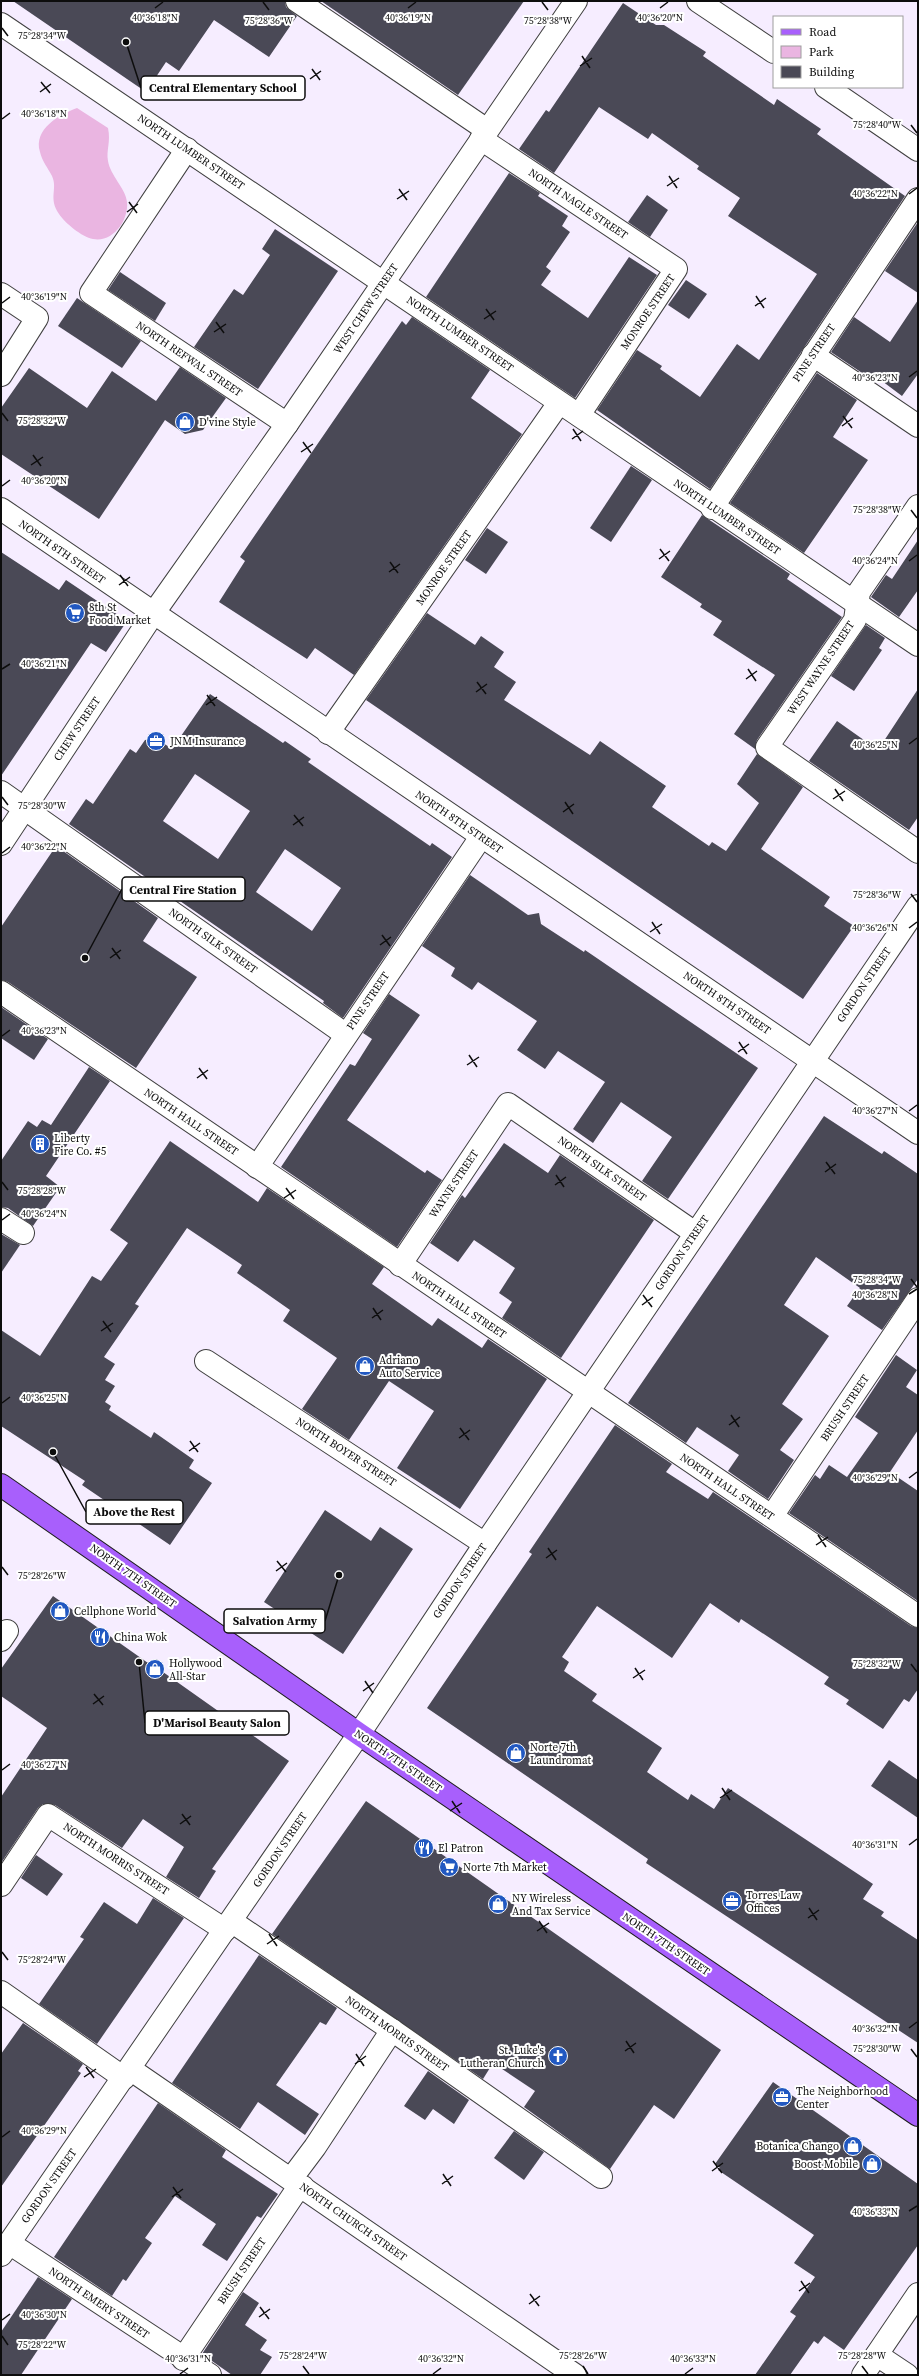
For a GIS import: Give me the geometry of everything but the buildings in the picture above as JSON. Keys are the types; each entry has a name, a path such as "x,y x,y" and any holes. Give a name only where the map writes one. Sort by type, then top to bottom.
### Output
{"main road":[{"name":"NORTH 7TH STREET","path":"1,1485 359,1734 918,2115"}],"street":[{"name":"NORTH NAGLE STREET","path":"297,1 484,135 676,269"},
{"name":"WEST CHEW STREET","path":"153,614 287,424 576,1"},
{"path":"698,1 773,51"},
{"name":"NORTH LUMBER STREET","path":"1,24 580,415 712,508 918,645"},
{"path":"827,88 918,150"},
{"name":"NORTH REFWAL STREET","path":"187,149 91,292 287,424"},
{"name":"PINE STREET","path":"712,508 918,199"},
{"name":"MONROE STREET","path":"580,415 676,269"},
{"path":"1,294 37,318 1,375"},
{"path":"813,355 918,426"},
{"name":"MONROE STREET","path":"328,733 559,402"},
{"name":"WEST WAYNE STREET","path":"918,506 860,592 855,620 767,746 918,852"},
{"name":"NORTH 8TH STREET","path":"1,509 153,614 918,1133"},
{"name":"CHEW STREET","path":"1,844 153,614"},
{"name":"NORTH SILK STREET","path":"1,792 345,1034"},
{"name":"PINE STREET","path":"257,1167 345,1034 481,837"},
{"name":"GORDON STREET","path":"5,2249 127,2074 359,1734 485,1544 918,906"},
{"name":"NORTH HALL STREET","path":"1,992 588,1393 917,1612"},
{"name":"NORTH SILK STREET","path":"508,1104 695,1233"},
{"name":"WAYNE STREET","path":"400,1265 508,1104"},
{"path":"1,1219 23,1233"},
{"name":"BRUSH STREET","path":"772,1516 918,1299"},
{"name":"NORTH BOYER STREET","path":"206,1361 485,1544"},
{"name":"NORTH MORRIS STREET","path":"1,1885 48,1815 228,1926 392,2030 601,2177"},
{"name":"NORTH CHURCH STREET","path":"1,1992 297,2183 575,2375"},
{"name":"BRUSH STREET","path":"183,2359 294,2194 297,2183 315,2147 392,2030"},
{"name":"NORTH EMERY STREET","path":"5,2249 210,2375"},
{"path":"863,2375 918,2294"},
{"path":"877,2354 907,2375"}],"green space":[{"path":"77,108 108,128 109,166 124,192 127,202 125,216 118,229 113,234 100,239 89,238 79,233 59,214 54,203 54,181 40,152 40,136 44,130 56,118"}],"place":[{"name":"Central Elementary School","path":"126,42"},
{"name":"D'vine Style","path":"185,422"},
{"name":"8th St Food Market","path":"75,613"},
{"name":"JNM Insurance","path":"156,741"},
{"name":"Central Fire Station","path":"85,958"},
{"name":"Liberty Fire Co. #5","path":"40,1144"},
{"name":"Adriano Auto Service","path":"365,1366"},
{"name":"Above the Rest","path":"53,1452"},
{"name":"Salvation Army","path":"339,1575"},
{"name":"Cellphone World","path":"60,1611"},
{"name":"China Wok","path":"100,1637"},
{"name":"D'Marisol Beauty Salon","path":"139,1662"},
{"name":"Hollywood All-Star","path":"155,1669"},
{"name":"Norte 7th Laundromat","path":"516,1753"},
{"name":"El Patron","path":"424,1848"},
{"name":"Norte 7th Market","path":"449,1867"},
{"name":"Torres Law Offices","path":"732,1901"},
{"name":"NY Wireless And Tax Service","path":"498,1904"},
{"name":"St. Luke's Lutheran Church","path":"558,2056"},
{"name":"The Neighborhood Center","path":"782,2097"},
{"name":"Botanica Chango","path":"853,2146"},
{"name":"Boost Mobile","path":"872,2164"}]}
